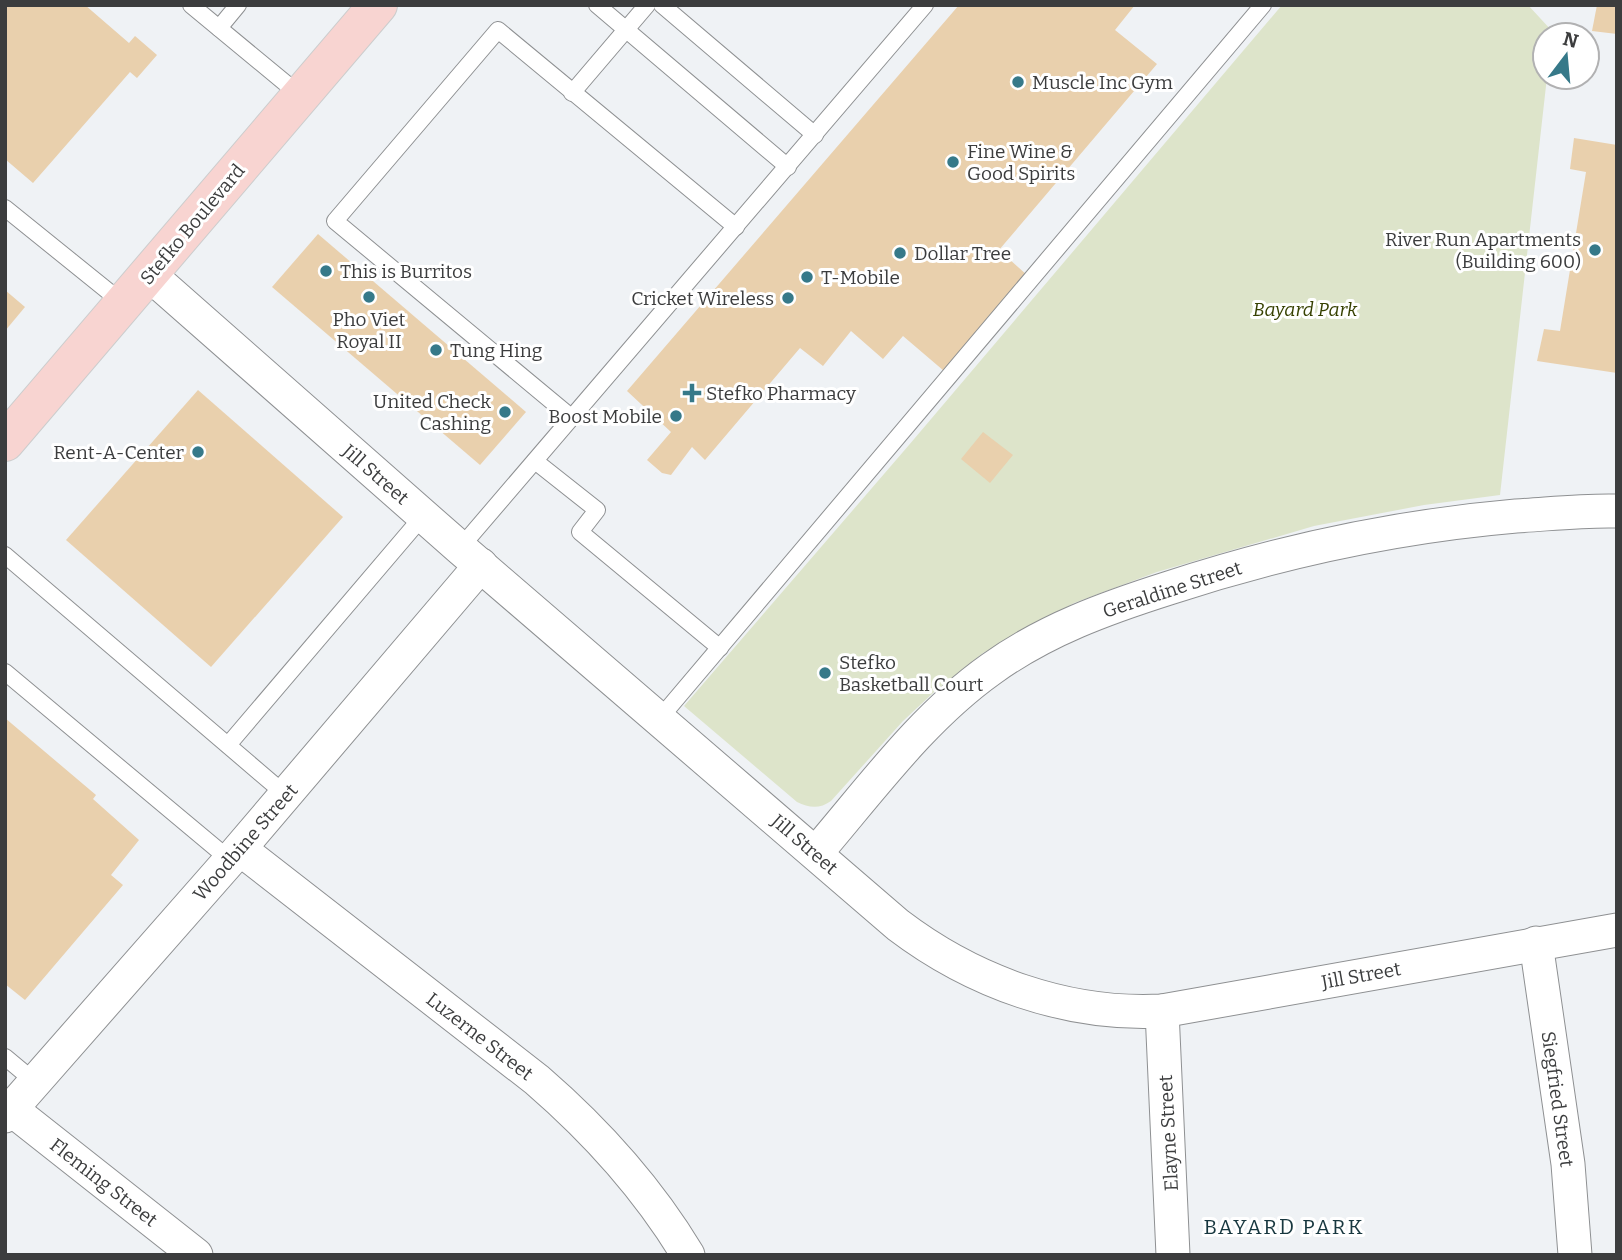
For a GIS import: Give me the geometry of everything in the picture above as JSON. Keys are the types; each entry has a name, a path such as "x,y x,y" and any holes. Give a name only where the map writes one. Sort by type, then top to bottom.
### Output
{"main road":[{"name":"Stefko Boulevard","path":"5,442 378,5"}],"street":[{"name":"Jill Street","path":"149,275 423,516 916,938 987,977 1050,1000 1080,1007 1135,1012 1162,1011 1617,930"},
{"name":"Geraldine Street","path":"816,853 928,722 952,699 1002,661 1077,620 1195,579 1320,545 1458,522 1617,511"},
{"name":"Woodbine Street","path":"8,1113 286,795 471,557"},
{"name":"Luzerne Street","path":"235,855 537,1080 575,1113 641,1185 688,1255"},
{"name":"Siegfried Street","path":"1536,943 1568,1164 1576,1255"},
{"name":"Elayne Street","path":"1162,1011 1173,1255"},
{"name":"Fleming Street","path":"8,1113 196,1255"}],"lane":[{"path":"191,5 301,96"},
{"path":"219,28 238,5"},
{"path":"597,5 788,167"},
{"path":"572,93 648,5"},
{"path":"662,5 815,135"},
{"path":"471,557 535,461 925,5"},
{"path":"660,718 1263,5"},
{"path":"572,418 335,221 498,30 736,227"},
{"path":"5,208 124,303"},
{"path":"535,461 597,510 580,531 720,648"},
{"path":"228,745 423,516"},
{"path":"5,555 286,795"},
{"path":"5,672 235,855"},
{"path":"5,1057 35,1082"}],"green space":[{"name":"Bayard Park","path":"1282,5 1528,5 1543,21 1531,21 1531,91 1545,91 1500,495 1424,505 1314,526 1157,572 1074,603 983,653 903,721 831,801 814,807 806,806 797,802 684,706"}],"building":[{"path":"5,5 85,5 129,43 135,36 157,55 137,78 130,72 33,183 5,159"},
{"path":"959,5 1135,5 1115,30 1157,64 999,250 1027,275 944,371 903,336 883,359 851,331 823,366 800,348 705,460 692,447 671,475 662,473 647,460 671,432 627,391"},
{"path":"1597,5 1617,5 1617,34 1601,32 1601,21 1594,21"},
{"name":"River Run Apartments (Building 600)","path":"1574,138 1617,145 1617,373 1537,361 1544,329 1560,331 1586,172 1570,169"},
{"path":"318,234 526,412 480,465 272,287"},
{"path":"5,290 25,307 5,331"},
{"path":"198,390 343,517 211,667 66,540"},
{"path":"983,432 1013,455 990,483 961,459"},
{"path":"5,718 96,795 93,799 139,840 111,875 123,885 25,1000 5,984"}],"place":[{"name":"Muscle Inc Gym","path":"1018,82"},
{"name":"Fine Wine & Good Spirits","path":"953,162"},
{"name":"River Run Apartments (Building 600)","path":"1595,250"},
{"name":"Dollar Tree","path":"900,253"},
{"name":"This is Burritos","path":"326,271"},
{"name":"T-Mobile","path":"807,277"},
{"name":"Pho Viet Royal II","path":"369,297"},
{"name":"Cricket Wireless","path":"788,298"},
{"name":"Tung Hing","path":"436,350"},
{"name":"Stefko Pharmacy","path":"692,393"},
{"name":"United Check Cashing","path":"505,412"},
{"name":"Boost Mobile","path":"676,416"},
{"name":"Rent-A-Center","path":"198,452"},
{"name":"Stefko Basketball Court","path":"825,673"}],"district":[{"name":"BAYARD PARK","path":"1284,1227"}]}
